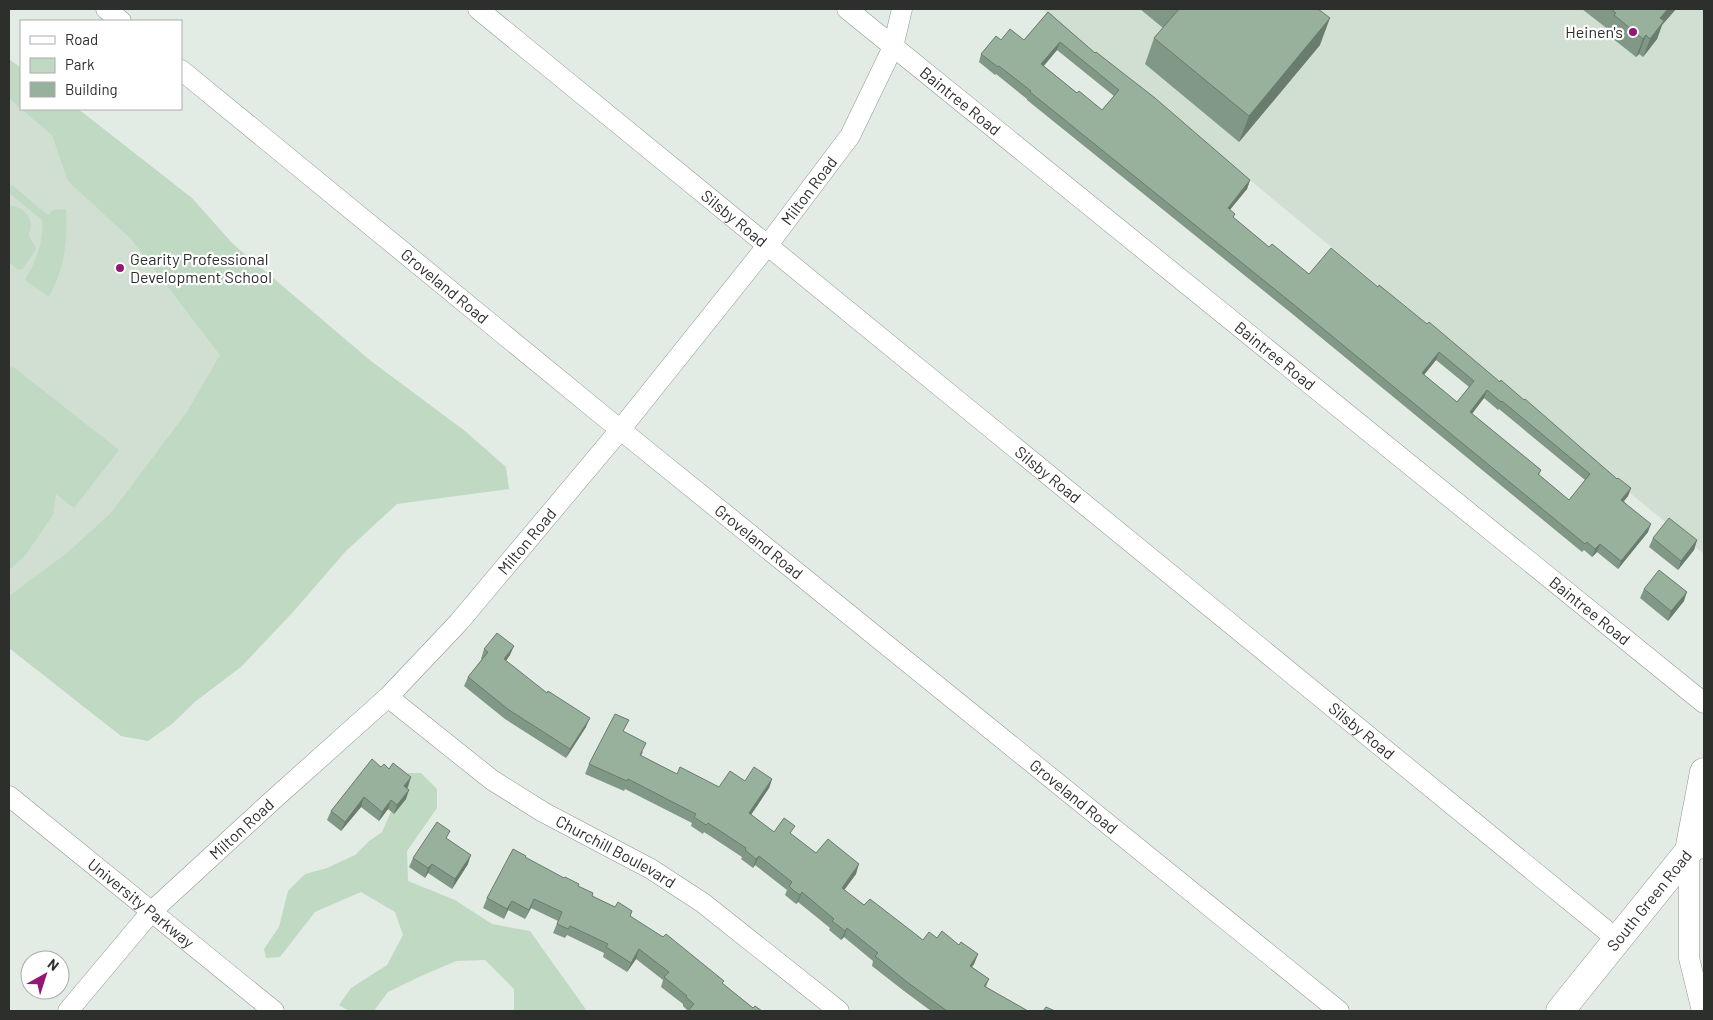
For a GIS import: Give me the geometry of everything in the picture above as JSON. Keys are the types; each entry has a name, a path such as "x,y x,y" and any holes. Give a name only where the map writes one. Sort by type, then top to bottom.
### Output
{"main road":[{"name":"South Green Road","path":"1560,1011 1618,940 1697,849 1704,772"}],"street":[{"path":"106,9 120,20"},
{"name":"Silsby Road","path":"478,9 1618,940"},
{"name":"Baintree Road","path":"846,9 1704,703"},
{"name":"Milton Road","path":"68,1011 151,912 388,697 458,622 620,430 767,246 850,136 893,47 902,9"},
{"name":"Groveland Road","path":"182,71 620,430 1339,1011"},
{"name":"Churchill Boulevard","path":"388,697 470,764 506,790 543,812 630,856 679,886 712,909 839,1011"},
{"name":"University Parkway","path":"9,796 274,1011"},
{"path":"1697,849 1689,958 1702,1011"}],"shaded area":[{"path":"1042,9 1704,9 1704,554"},
{"name":"Gearity Professional Development School","path":"9,88 20,97 20,110 35,110 430,426 9,620"}],"green space":[{"path":"9,59 20,67 20,108 9,98"},
{"name":"Gearity Professional Development School","path":"22,110 79,110 82,112 192,198 233,244 371,361 465,431 506,467 509,489 397,504 346,551 293,612 241,667 196,701 172,724 148,741 121,736 9,648 9,596 67,553 111,513 187,412 220,355 132,240 68,181 52,135"},
{"path":"12,185 48,215 53,210 66,209 64,254 58,276 49,297 25,280 33,266 38,251 42,236 42,220 9,193"},
{"path":"9,205 21,209 27,214 31,222 29,236 36,249 23,269 18,270 9,262"},
{"path":"12,366 119,450 74,508 56,494 53,515 24,557 9,570 9,371"},
{"path":"408,773 421,773 437,789 437,808 407,851 408,881 455,900 492,924 530,931 587,1011 514,1011 514,989 485,960 456,961 388,992 374,1011 349,1011 339,1005 351,988 387,965 403,935 395,912 361,892 315,912 280,957 266,958 264,949 279,927 288,891 305,874 327,868 355,855 369,841 382,832"}],"building":[{"path":"1179,9 1318,9 1330,18 1249,116 1154,38"},
{"path":"1611,9 1668,9 1660,18 1664,21 1650,39 1646,35 1643,39 1614,15 1616,13"},
{"path":"1048,12 1095,53 1155,98 1250,180 1228,208 1235,214 1233,217 1269,247 1272,244 1309,274 1331,248 1427,324 1429,322 1500,382 1501,380 1525,399 1617,479 1631,488 1621,500 1651,524 1621,561 1600,544 1595,549 1587,542 1585,544 1031,91 981,54 996,36 1001,40 1010,29 1024,40","holes":["1060,42 1119,90 1102,110 1041,64","1439,352 1474,381 1457,402 1422,373","1487,390 1590,474 1569,500 1538,474 1541,470 1470,412"]},
{"path":"1669,518 1697,540 1681,561 1653,538"},
{"path":"1659,570 1687,592 1671,611 1644,589"},
{"path":"497,633 514,646 504,659 547,693 548,691 590,718 570,749 509,710 468,677 488,652 484,649"},
{"path":"615,714 629,720 623,731 646,743 640,755 677,774 680,767 719,787 730,771 745,781 754,767 772,779 749,813 774,832 784,818 795,826 790,833 816,853 828,839 859,864 842,888 864,905 870,899 923,940 929,932 937,938 942,931 959,945 961,942 978,954 970,966 989,979 984,986 1028,1011 947,1011 875,956 878,953 847,928 845,931 832,921 834,919 802,892 800,895 794,891 789,886 792,882 759,856 756,859 745,850 746,848 708,823 706,825 694,817 696,814 628,779 627,781 589,764"},
{"path":"372,759 381,767 384,764 389,769 393,763 411,777 404,786 409,790 397,805 391,800 382,812 364,797 345,822 331,811"},
{"path":"437,822 450,831 446,838 471,855 455,879 432,864 428,868 413,858"},
{"path":"513,849 564,878 579,884 578,886 593,893 592,896 615,907 618,902 632,911 630,916 663,937 666,934 724,981 722,983 753,1008 755,1006 762,1011 688,1011 694,1004 664,977 669,972 639,949 631,963 606,947 608,944 570,926 568,929 557,924 562,912 534,899 529,910 512,901 507,909 487,898"},
{"path":"1046,1007 1055,1011 1043,1011"}],"place":[{"name":"Heinen's","path":"1633,32"},
{"name":"Gearity Professional Development School","path":"120,268"}]}
